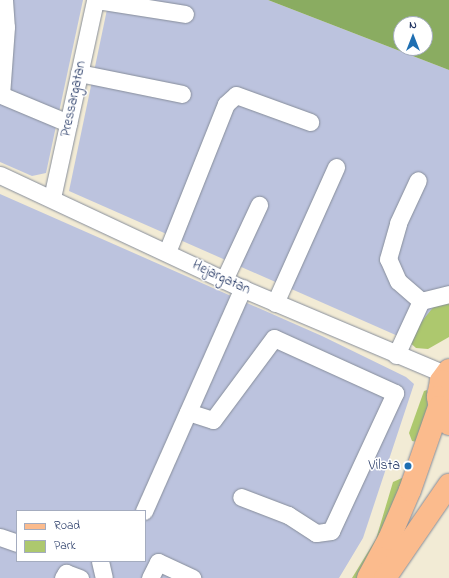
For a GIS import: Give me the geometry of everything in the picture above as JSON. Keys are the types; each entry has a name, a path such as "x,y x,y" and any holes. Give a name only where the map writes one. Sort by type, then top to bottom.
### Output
{"main road":[{"path":"368,578 389,539 444,415 438,389 447,372"},
{"path":"385,578 449,485"}],"street":[{"path":"4,0 6,27 1,95 68,123"},
{"path":"96,0 185,14"},
{"name":"Pressargatan","path":"52,198 96,0"},
{"path":"79,73 182,94"},
{"path":"167,252 226,104 236,95 310,122"},
{"path":"275,303 336,167"},
{"name":"Hejargatan","path":"0,175 275,303 396,355 447,372"},
{"path":"418,180 398,223 388,259 398,281 421,301"},
{"path":"224,280 259,205"},
{"path":"144,510 243,288"},
{"path":"421,301 449,294"},
{"path":"396,355 421,301"},
{"path":"188,412 213,420 274,338 394,393 331,532 316,533 288,515 241,497"},
{"path":"0,537 16,543"},
{"path":"100,562 104,578"},
{"path":"150,578 158,562 192,578"},
{"path":"63,578 66,573 80,578"}],"shaded area":[{"path":"0,0 83,0 46,173 32,176 0,162"},
{"path":"109,0 268,0 393,48 393,56 413,56 449,70 449,302 407,340 69,191"},
{"path":"0,194 322,336 406,377 414,384 363,538 339,578 0,578"}],"green space":[{"path":"268,0 449,0 449,70 413,56 433,56 433,16 393,16 393,48"},
{"path":"449,302 449,337 428,349 416,348 407,340 435,305"},
{"path":"427,390 428,409 417,442 412,441 409,433 424,391"},
{"path":"402,478 406,479 378,543 357,578 352,578 376,539 393,482"}],"place":[{"name":"Vilsta","path":"408,466"}]}
